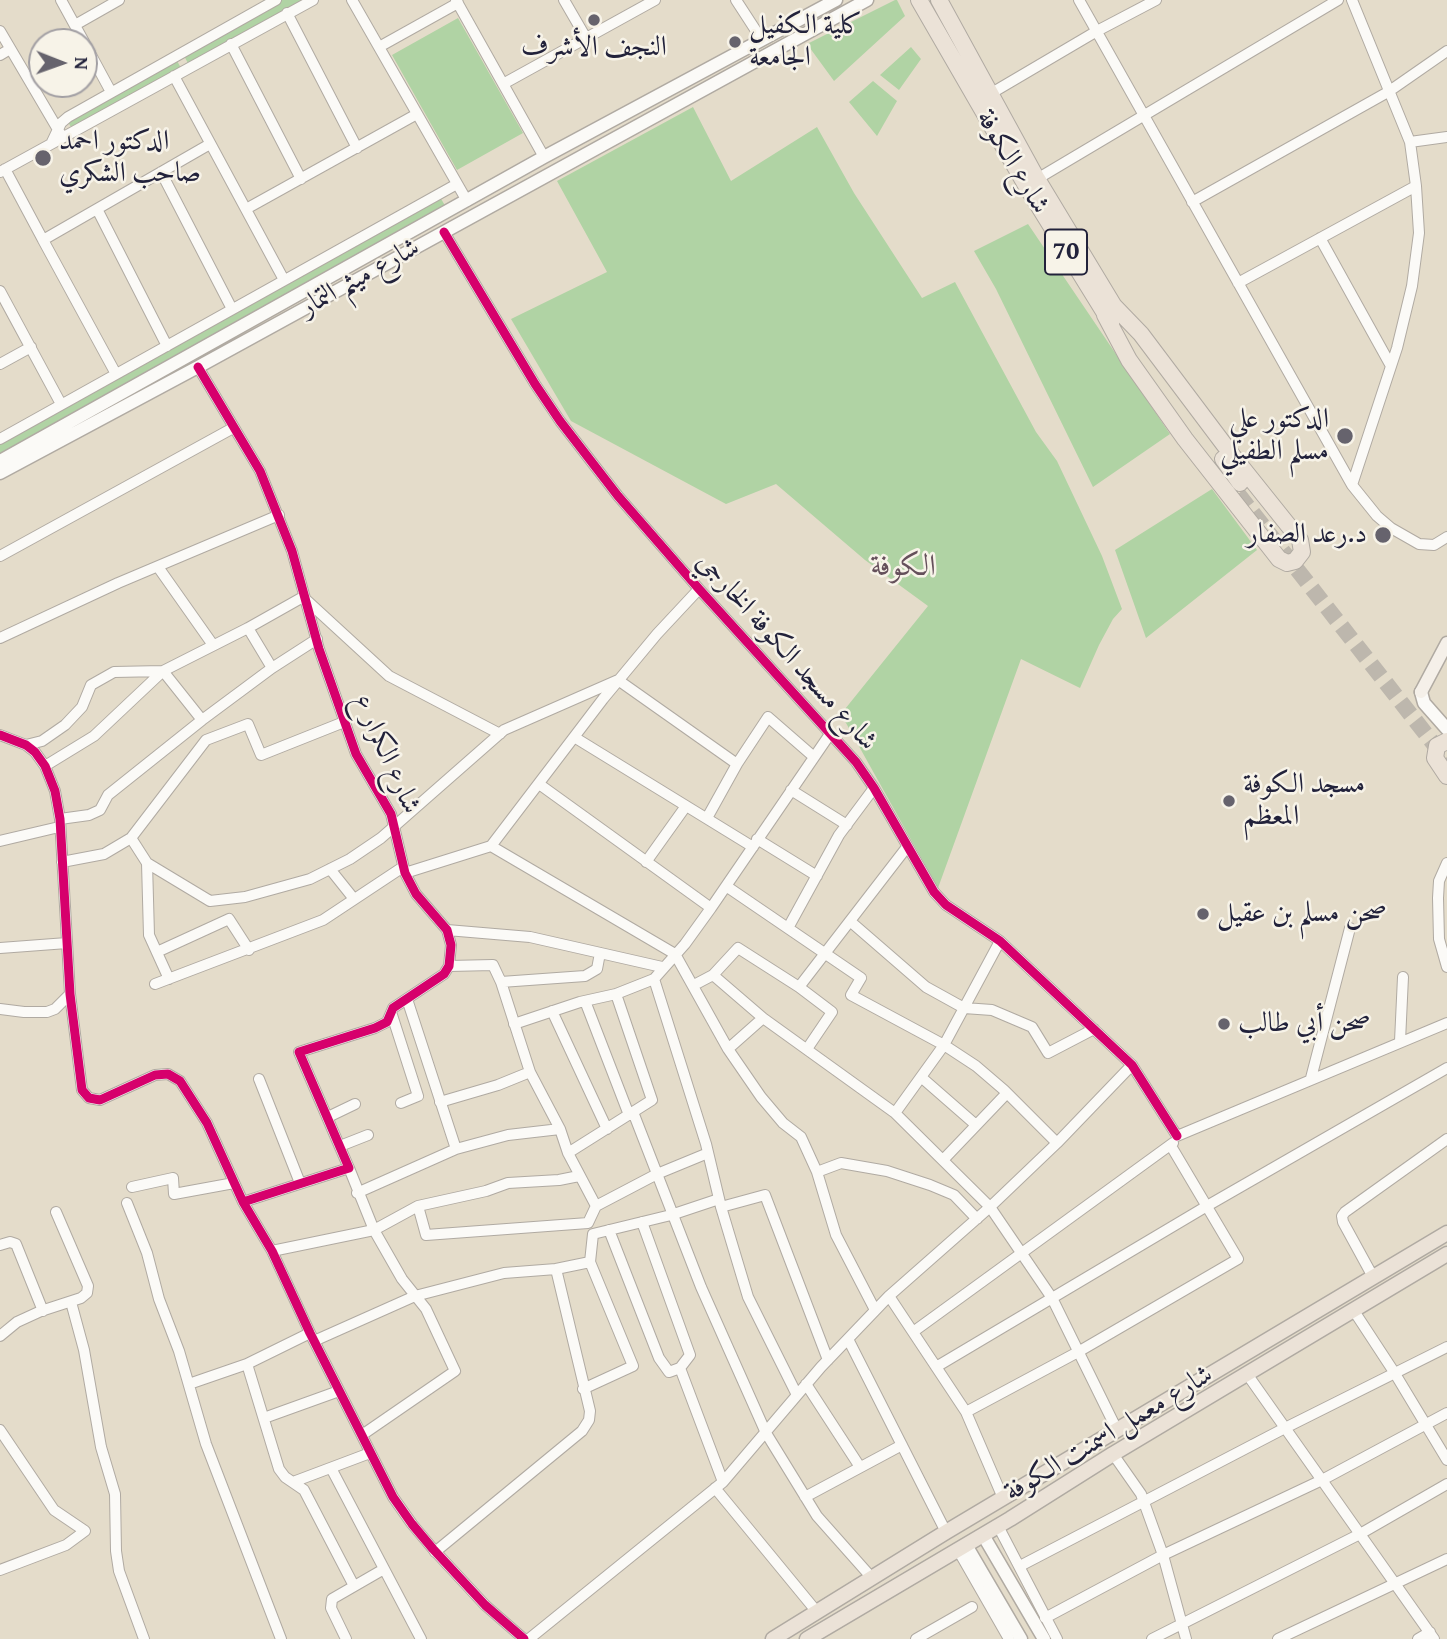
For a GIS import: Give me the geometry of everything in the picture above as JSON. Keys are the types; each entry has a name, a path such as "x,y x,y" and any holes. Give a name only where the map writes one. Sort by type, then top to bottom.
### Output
{"highway":[{"name":"شارع الكوفة","path":"919,0 966,50 1109,310"},
{"name":"شارع الكوفة","path":"939,0 941,21 951,58 1109,310 1237,486"},
{"path":"951,58 956,49 966,50"},
{"path":"1109,310 1142,334 1300,540 1302,552 1295,561 1287,563 1279,559 1185,439 1129,360 1109,310"},
{"path":"1447,741 1437,746 1435,758 1447,776"}],"main road":[{"path":"1421,692 1447,643"},
{"name":"شارع معمل اسمنت الكوفة","path":"773,1639 940,1535 1447,1233"},
{"name":"شارع معمل اسمنت الكوفة","path":"813,1638 1447,1254"},
{"path":"1370,1277 1369,1291 1378,1296"},
{"path":"1349,1289 1359,1298 1356,1310"},
{"path":"940,1535 936,1551 957,1551"},
{"path":"904,1558 914,1567 915,1576"}],"street":[{"path":"61,0 77,28"},
{"path":"75,25 119,0"},
{"path":"116,374 2,171 52,142 68,117 276,0"},
{"path":"60,133 174,76 313,0"},
{"path":"352,0 467,201"},
{"path":"564,0 586,38"},
{"path":"503,84 655,0"},
{"path":"736,0 762,40"},
{"name":"شارع ميثم التمار","path":"0,461 544,158 836,0"},
{"name":"شارع ميثم التمار","path":"0,473 867,0"},
{"path":"1079,0 1352,485 1377,516 1391,528 1419,544 1434,545 1447,537"},
{"path":"990,94 1156,0"},
{"path":"1352,0 1410,142 1419,233 1412,286 1391,366 1352,485"},
{"path":"379,47 457,2 544,158"},
{"path":"1037,178 1145,117 1332,2"},
{"path":"287,13 357,148"},
{"path":"0,31 5,52 60,133"},
{"path":"231,44 301,179"},
{"path":"1192,202 1388,92 1447,51"},
{"path":"178,54 186,69"},
{"path":"98,68 111,92"},
{"path":"174,76 285,280"},
{"path":"669,90 676,104"},
{"path":"246,209 417,114"},
{"path":"1410,142 1447,137"},
{"path":"43,240 210,144"},
{"path":"161,172 232,309"},
{"path":"0,439 457,184"},
{"path":"1238,283 1416,186"},
{"path":"97,209 167,346"},
{"name":"شارع مسجد الكوفة الخارجي","path":"444,232 560,421 618,496 856,762 934,892 946,905 1000,941 1132,1065 1238,1259 1078,1352"},
{"path":"1320,238 1391,366"},
{"path":"0,291 61,404"},
{"path":"0,365 31,347"},
{"name":"شارع الكرار ع","path":"198,367 260,471 279,515 344,722 356,754 380,791 395,825 404,870 416,894 447,930"},
{"path":"0,556 233,428"},
{"path":"0,638 158,566 279,515"},
{"path":"158,566 213,645"},
{"path":"155,984 323,920 404,870 491,846 618,681 699,589"},
{"path":"45,766 94,736 163,671 303,597 389,676 500,734"},
{"path":"248,628 272,668"},
{"path":"0,841 100,810 108,795 202,720 272,668 317,639"},
{"path":"26,745 42,741 65,725 82,707 91,685 114,671 163,671"},
{"path":"163,671 202,720"},
{"path":"131,838 146,863 210,901 245,897 310,879 381,838 505,730 618,681"},
{"path":"618,681 737,764"},
{"path":"1421,692 1424,703 1442,720 1447,729"},
{"path":"707,818 737,764 768,718 814,757"},
{"path":"62,862 104,854 131,838 206,740 248,724 261,755 344,722"},
{"path":"514,1024 616,994 654,979 711,908 830,734"},
{"path":"0,735 26,745 39,756 55,791 60,823 70,994 81,1085 85,1095 100,1100 155,1075 168,1074 180,1081 203,1116 243,1202 272,1251 370,1453 402,1510 435,1552 485,1605 526,1639 719,1485 806,1384 875,1310 990,1207 1057,1143 1132,1065"},
{"path":"574,737 707,818 817,876"},
{"path":"539,784 711,908"},
{"path":"788,928 846,825 874,788"},
{"path":"791,790 846,825"},
{"path":"646,862 687,806"},
{"path":"491,846 675,954 728,1049 761,1097 783,1123 801,1137 817,1172 836,1235 875,1310"},
{"path":"799,987 907,847"},
{"path":"146,863 149,935 169,979"},
{"path":"1447,863 1439,881 1447,967"},
{"path":"330,869 354,899"},
{"path":"726,886 861,978 851,995 944,1045 975,1066 1007,1093 1057,1143"},
{"path":"157,952 229,919 250,950"},
{"path":"851,922 926,987 964,1008 992,1010 1032,1027 1048,1053 1094,1029"},
{"path":"1311,1078 1350,928"},
{"path":"362,1435 455,1371 426,1309 401,1279 374,1230 299,1052 376,1028 387,1022 393,1008 444,974 449,966 452,945 447,930 530,937 662,967"},
{"path":"895,1113 944,1045 1000,941"},
{"path":"0,948 67,943"},
{"path":"694,985 713,975 738,948 832,1012 807,1049"},
{"path":"501,982 585,976 597,969 600,953"},
{"path":"449,966 493,965 530,1072 596,1206"},
{"path":"713,975 763,1018 895,1113 990,1207 1052,1298 1117,1430"},
{"path":"1400,1041 1403,977"},
{"path":"654,979 708,1153 748,1297 797,1395"},
{"path":"0,1009 47,1012 55,1009 70,994"},
{"path":"568,1153 652,1100 616,994"},
{"path":"407,999 456,1149"},
{"path":"585,1001 657,1174 671,1215 766,1433 817,1516 872,1578"},
{"path":"552,1011 607,1129"},
{"path":"391,1015 418,1096 401,1103"},
{"path":"728,1049 763,1018"},
{"path":"913,1332 1174,1141 1311,1078 1447,1023"},
{"path":"936,1367 1447,1068"},
{"path":"440,1102 498,1085 530,1072"},
{"path":"921,1077 976,1125"},
{"path":"259,1079 300,1183"},
{"path":"943,1160 1007,1093"},
{"path":"328,1117 355,1104"},
{"path":"357,1193 456,1149 508,1135 560,1129"},
{"path":"340,1146 368,1135"},
{"path":"1370,1277 1342,1216 1447,1139"},
{"path":"583,1389 633,1366 590,1262 593,1234 588,1223 596,1206 657,1174 708,1153"},
{"path":"817,1172 841,1163 887,1171 954,1195 977,1219"},
{"path":"243,1202 349,1168"},
{"path":"272,1251 374,1230 418,1206 486,1191 508,1183 579,1176"},
{"path":"132,1187 173,1178 174,1194 234,1182"},
{"path":"593,1234 720,1203 765,1195 828,1360"},
{"path":"127,1203 147,1253 159,1299 189,1384 206,1444 281,1639"},
{"path":"418,1206 426,1235 588,1223"},
{"path":"0,1336 9,1327 84,1296 88,1286 56,1212"},
{"path":"609,1230 659,1358 668,1372 680,1368 690,1355 642,1222"},
{"path":"0,1245 10,1242 16,1244 43,1311"},
{"path":"189,1384 247,1364 415,1296 504,1273 556,1269 590,1262"},
{"path":"435,1552 582,1431 589,1420 590,1411 556,1269"},
{"path":"889,1296 966,1412 1003,1498"},
{"path":"71,1302 85,1350 101,1447 115,1494 119,1572 144,1639"},
{"path":"1356,1310 1447,1460"},
{"path":"848,1339 902,1445 940,1535"},
{"path":"1020,1566 1284,1428 1447,1347"},
{"path":"966,1412 1078,1352"},
{"path":"247,1364 279,1469 301,1486 354,1586"},
{"path":"680,1368 719,1485 817,1612"},
{"path":"1247,1374 1432,1636 1418,1639"},
{"path":"806,1384 860,1468"},
{"path":"264,1418 339,1391"},
{"path":"1045,1618 1163,1555 1322,1480 1447,1413"},
{"path":"0,1430 54,1510 85,1531 66,1545 0,1570"},
{"path":"806,1497 902,1445"},
{"path":"293,1482 370,1453"},
{"path":"1113,1454 1144,1501 1163,1555 1186,1639"},
{"path":"331,1468 421,1639"},
{"path":"1152,1639 1360,1534 1447,1484"},
{"path":"998,1526 1057,1639"},
{"path":"983,1535 1044,1639"},
{"path":"957,1551 979,1566 1021,1639"},
{"path":"957,1551 1009,1639"},
{"path":"979,1566 995,1555"},
{"path":"1278,1639 1447,1559"},
{"path":"346,1639 331,1608 331,1602 334,1597 384,1569"},
{"path":"916,1639 972,1607"}],"green space":[{"path":"280,0 308,0 189,65 183,54"},
{"path":"895,0 905,16 834,81 807,44"},
{"path":"458,18 523,133 457,170 392,55"},
{"path":"911,47 921,59 899,90 880,75"},
{"path":"176,59 181,68 72,129 67,120"},
{"path":"873,81 897,101 877,136 849,102"},
{"path":"693,107 731,181 817,127 854,193 922,298 955,282 1036,432 1057,461 1102,556 1122,609 1113,619 1099,645 1080,688 1021,659 938,888 841,714 928,606 865,560 776,484 726,504 571,421 511,319 607,272 557,181"},
{"path":"440,197 447,209 0,458 0,442"},
{"path":"1028,224 1170,434 1093,487 996,289 974,251"},
{"path":"1212,489 1257,550 1146,638 1115,550"}],"tunnel":[{"path":"1238,494 1447,761"}],"cycle path":[{"path":"444,232 560,421 618,496 856,762 934,892 946,905 1000,941 1132,1065 1177,1136"},
{"path":"198,367 260,471 292,551 319,649 356,754 391,814 405,873 416,894 447,930 451,945 449,966 444,974 393,1008 387,1022 299,1052 349,1168 243,1202"},
{"path":"0,735 26,745 35,752 45,766 55,791 60,819 70,994 82,1090 89,1098 100,1100 155,1075 168,1074 180,1081 207,1123 243,1202 272,1251 393,1497 433,1549 485,1605 524,1639"}],"place":[{"name":"النجف الأشرف","path":"594,20"},
{"name":"كلية الكفيل الجامعة","path":"735,42"},
{"name":"الدكتور احمد صاحب الشكري","path":"43,158"},
{"name":"الدكتور علي مسلم الطفيلي","path":"1345,436"},
{"name":"د.رعد الصفار","path":"1383,535"},
{"name":"مسجد الكوفة المعظم","path":"1229,801"},
{"name":"صحن مسلم بن عقيل","path":"1203,914"},
{"name":"صحن أبي طالب","path":"1224,1024"}],"district":[{"name":"الكوفة","path":"903,567"}]}
